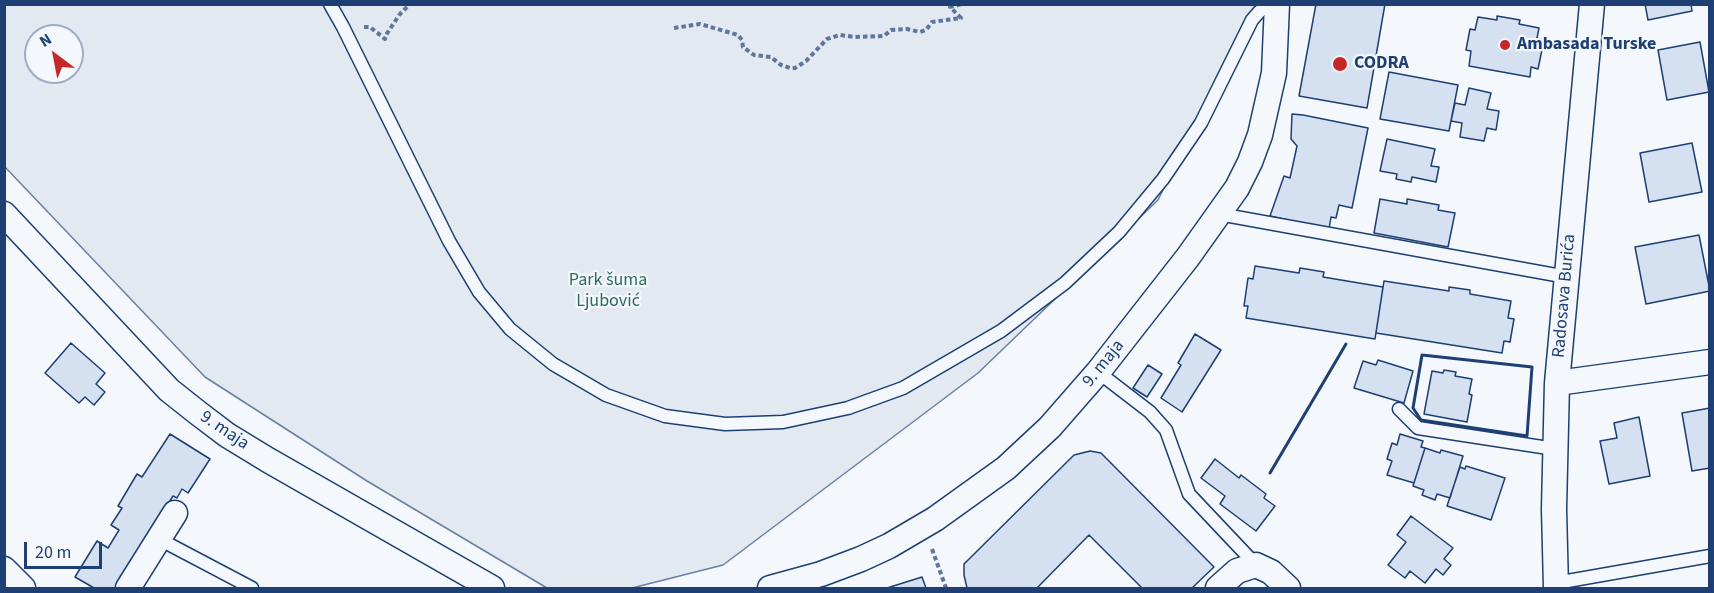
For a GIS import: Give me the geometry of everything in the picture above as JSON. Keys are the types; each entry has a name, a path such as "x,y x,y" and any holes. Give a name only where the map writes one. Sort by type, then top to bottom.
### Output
{"street":[{"name":"9. maja","path":"770,588 820,574 889,546 964,500 1006,468 1050,428 1098,372 1188,257 1237,188 1260,135 1274,73 1277,4"},
{"name":"Radosava Burića","path":"1556,586 1554,508 1557,383 1592,4"},
{"name":"9. maja","path":"4,214 169,390 198,413 227,435 268,460 492,588"},
{"path":"1557,383 1710,362"},
{"path":"128,588 175,513"},
{"path":"1218,588 1237,571 1256,565 1271,572 1288,588"},
{"path":"4,569 23,588"}],"lane":[{"path":"330,4 449,241 479,292 510,329 553,364 606,395 665,416 724,424 783,422 848,408 903,388 1001,331 1065,284 1119,232 1163,179 1202,123 1252,20 1268,4"},
{"path":"1219,214 1567,277"},
{"path":"1098,372 1150,412 1166,430 1189,494 1256,565"},
{"path":"1399,409 1418,428 1556,449"},
{"path":"159,539 252,588"},
{"path":"1556,586 1710,556"}],"path":[{"path":"343,27 370,27 385,39 400,14 410,4"},
{"path":"674,28 700,24 738,34 743,47 754,55 771,57 781,65 795,68 827,39 840,35 884,36 891,30 908,29 920,33 926,30 932,22 961,18 950,7 962,4"},
{"path":"923,526 946,588"}],"green space":[{"name":"Park šuma Ljubović","path":"5,5 1255,5 1158,200 978,373 723,565 632,588 547,588 367,481 205,377 5,167"}],"building":[{"name":"CODRA","path":"1316,4 1385,4 1367,108 1299,96"},
{"path":"1645,4 1691,4 1692,11 1648,20"},
{"name":"Ambasada Turske","path":"1497,16 1520,20 1519,24 1539,28 1537,38 1544,40 1538,69 1531,67 1530,77 1469,66 1471,51 1466,50 1470,29 1475,30 1478,17 1497,20"},
{"path":"1700,42 1709,92 1667,100 1658,50"},
{"path":"1389,72 1458,85 1449,131 1380,119"},
{"path":"1469,88 1491,93 1487,109 1499,111 1496,130 1487,128 1484,141 1460,137 1462,123 1451,121 1455,103 1465,105"},
{"path":"1292,114 1368,128 1352,208 1339,205 1336,218 1331,217 1329,229 1270,216 1284,176 1290,178 1297,146 1291,139"},
{"path":"1387,139 1435,149 1431,166 1439,167 1436,182 1412,177 1411,182 1396,179 1397,174 1380,171"},
{"path":"1692,143 1702,192 1649,202 1640,153"},
{"path":"1380,199 1407,204 1407,199 1439,205 1438,210 1455,213 1448,247 1374,233"},
{"path":"1699,235 1710,291 1646,304 1635,247"},
{"path":"1255,266 1299,273 1300,268 1324,272 1323,277 1383,287 1375,339 1246,318 1248,306 1244,306 1248,278 1253,279"},
{"path":"1384,281 1449,291 1449,287 1470,290 1470,294 1511,301 1508,318 1514,319 1510,342 1504,341 1502,353 1376,333"},
{"path":"1195,334 1221,350 1182,412 1161,398 1181,365 1178,363"},
{"path":"71,343 105,373 96,384 105,392 94,405 85,397 79,403 45,373"},
{"path":"1378,360 1413,371 1404,403 1354,388 1363,361 1376,365"},
{"path":"1148,365 1162,374 1147,397 1133,388"},
{"path":"1444,370 1456,372 1455,376 1472,379 1469,394 1472,395 1467,422 1424,414 1432,371 1443,373"},
{"path":"1710,408 1710,468 1692,471 1682,413"},
{"path":"1639,417 1650,476 1609,484 1600,441 1617,438 1614,423"},
{"path":"170,434 210,459 188,493 182,489 177,498 173,496 115,588 94,588 75,577 97,541 108,548 119,530 111,525 122,508 118,506 137,474 142,477"},
{"path":"1400,434 1423,441 1421,447 1425,448 1414,483 1387,475 1392,461 1387,459 1392,443 1397,445"},
{"path":"1425,448 1440,453 1441,450 1463,456 1450,498 1437,494 1435,500 1422,495 1424,490 1413,486"},
{"path":"1090,451 1101,453 1214,567 1192,588 1142,588 1089,535 1037,588 967,588 964,564 1074,455"},
{"path":"1215,459 1239,478 1241,475 1266,494 1264,498 1275,506 1256,531 1220,504 1225,496 1201,478"},
{"path":"1466,466 1505,478 1491,520 1447,506 1460,467 1465,469"},
{"path":"1411,516 1453,548 1444,559 1451,565 1443,575 1436,569 1425,583 1410,571 1405,578 1388,565 1406,542 1397,535"},
{"path":"922,577 926,588 887,588"}],"wall":[{"path":"1270,473 1346,344"},
{"path":"1422,355 1532,367 1527,436 1421,420 1413,408 1422,355"}],"place":[{"name":"Ambasada Turske","path":"1505,45"},
{"name":"CODRA","path":"1340,64"}]}
